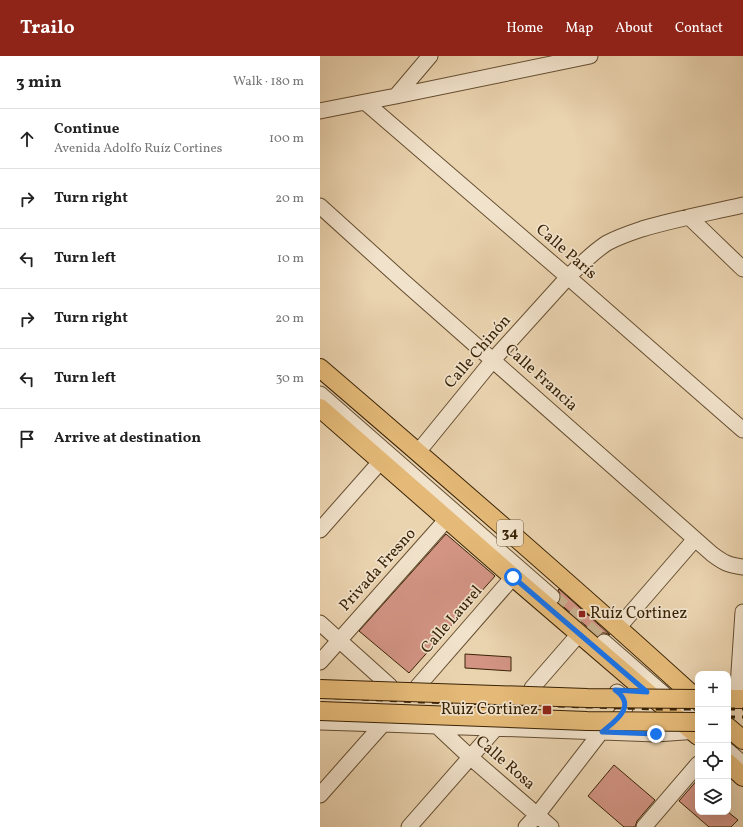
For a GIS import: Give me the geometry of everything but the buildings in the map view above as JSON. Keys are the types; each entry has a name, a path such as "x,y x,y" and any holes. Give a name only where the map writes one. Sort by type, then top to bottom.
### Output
{"main road":[{"name":"34","path":"320,368 418,452 611,634 693,695"},
{"name":"34","path":"320,408 579,634 654,692 695,727"},
{"path":"320,689 587,698 693,695"},
{"path":"320,711 587,721 695,729"},
{"path":"731,766 743,777"}],"street":[{"path":"396,96 430,56"},
{"path":"320,111 590,56"},
{"name":"Calle París","path":"365,102 743,430"},
{"name":"Calle Chinón","path":"418,452 493,360 579,265 594,253 623,235 689,217 743,205"},
{"name":"Calle Francia","path":"320,206 695,539 722,561 732,566 743,566"},
{"path":"689,217 743,269"},
{"path":"320,378 556,592 320,394"},
{"path":"320,530 381,461"},
{"name":"Privada Fresno","path":"320,662 447,519"},
{"path":"654,692 611,634 695,539"},
{"name":"Calle Laurel","path":"418,686 513,577"},
{"path":"736,692 743,612"},
{"path":"320,623 390,686"},
{"path":"532,688 579,634"},
{"path":"320,683 654,692 693,695 698,707"},
{"path":"526,827 602,732 619,717 625,708 623,697 615,690"},
{"path":"320,722 656,734 695,729"},
{"path":"320,795 383,724"},
{"name":"Calle Rosa","path":"437,726 470,757 551,827"},
{"path":"409,827 496,728"},
{"path":"734,729 743,748"},
{"path":"731,753 743,764"},
{"path":"644,827 695,768"}],"tunnel":[{"path":"552,597 604,642"}],"railway":[{"path":"320,697 421,702 695,709"},
{"path":"320,704 622,715 695,716"},
{"path":"731,709 743,709"},
{"path":"731,717 743,717"}],"place":[{"name":"Ruíz Cortinez","path":"582,614"},
{"name":"Ruiz Cortinez","path":"547,710"}],"route":[{"path":"513,577 647,692 615,690 623,697 625,708 616,721 602,732 656,734"}]}
